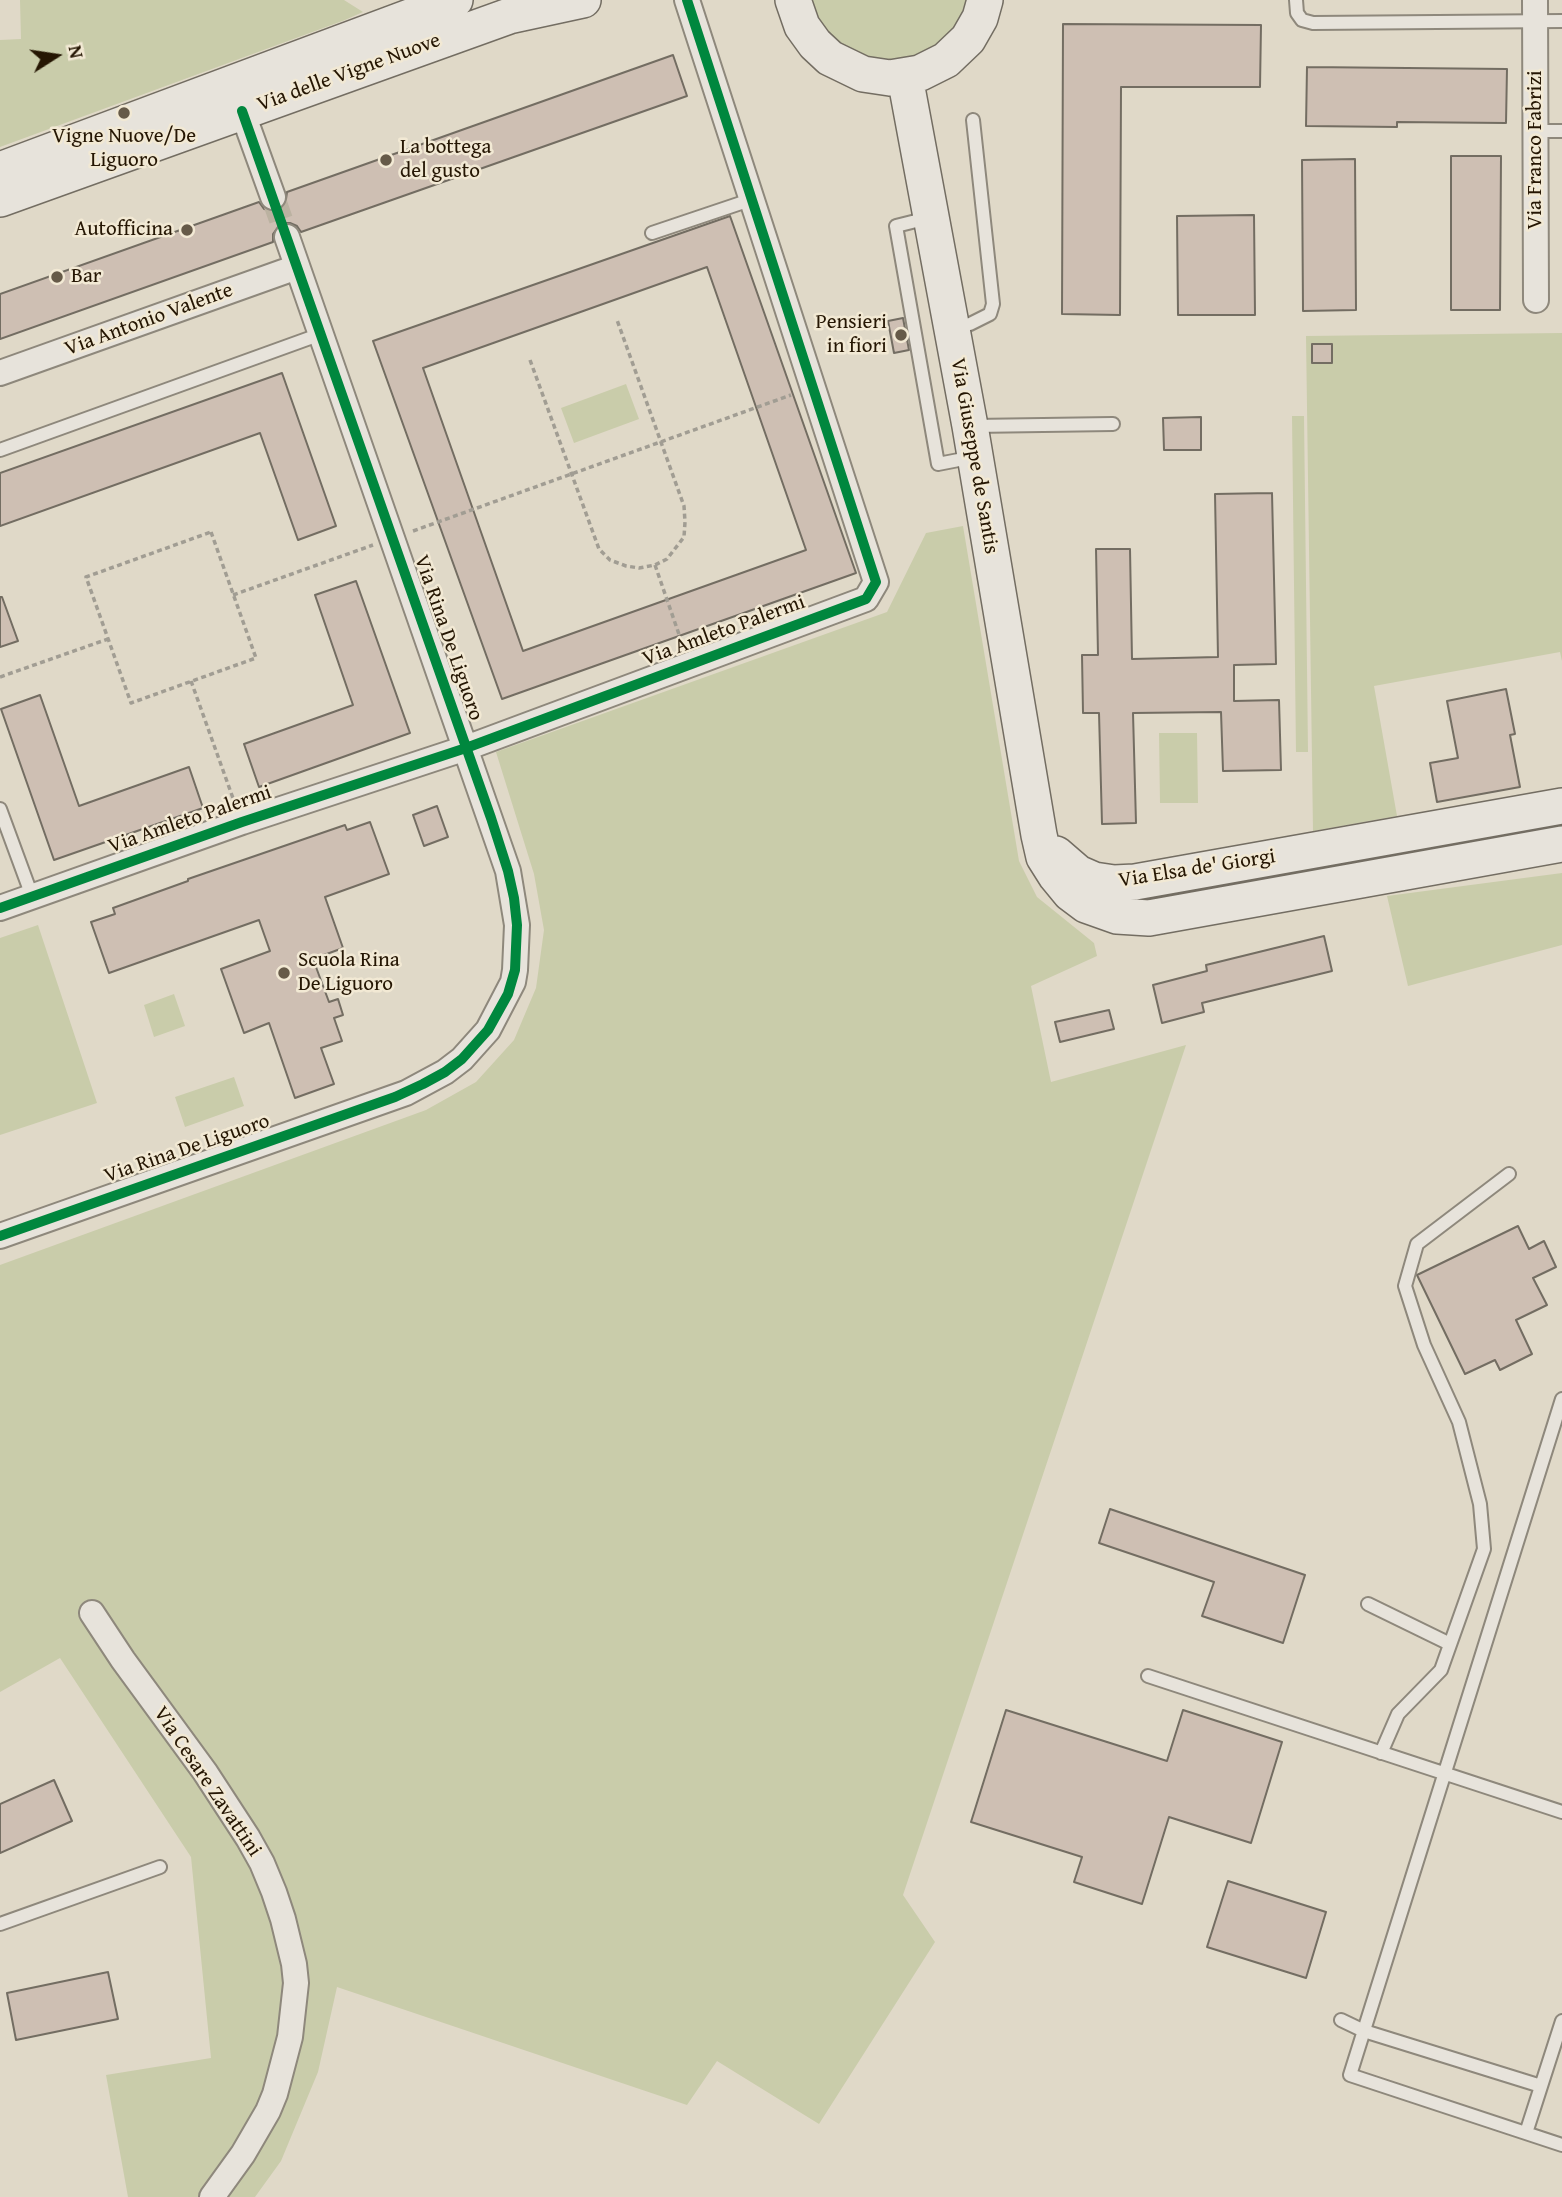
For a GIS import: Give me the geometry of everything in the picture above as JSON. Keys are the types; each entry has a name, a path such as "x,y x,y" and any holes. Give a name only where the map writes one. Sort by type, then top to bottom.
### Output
{"main road":[{"name":"Via delle Vigne Nuove","path":"0,170 455,0"},
{"name":"Via delle Vigne Nuove","path":"0,199 509,16 583,0"},
{"path":"793,9 815,44 830,58 851,70 875,77 905,77 946,60 968,39 987,6"},
{"name":"Via Giuseppe de Santis","path":"905,77 972,441 1039,835"},
{"name":"Via Elsa de' Giorgi","path":"1039,835 1078,873 1094,880 1114,883 1562,806"},
{"name":"Via Elsa de' Giorgi","path":"1039,835 1044,857 1070,893 1086,905 1103,912 1132,918 1168,916 1330,884 1562,844"}],"street":[{"name":"Via Amleto Palermi","path":"0,908 242,822 466,748 866,599 876,582 687,0"},
{"name":"Via Franco Fabrizi","path":"1535,10 1536,300"},
{"path":"242,111 273,197"},
{"name":"Via Rina De Liguoro","path":"1,1235 395,1097 445,1072 462,1059 488,1030 508,994 515,970 517,946 514,898 508,871 287,237"},
{"name":"Via Antonio Valente","path":"0,373 297,267"},
{"name":"Via Cesare Zavattini","path":"92,1613 233,1812 248,1838 262,1863 277,1901 294,1964 296,1983 290,2037 275,2094 243,2154 212,2197"}],"lane":[{"path":"1296,0 1297,13 1302,20 1313,23 1535,10 1562,21"},
{"path":"952,328 970,324 990,314 993,304 973,120"},
{"path":"1536,131 1562,131"},
{"path":"652,233 753,199"},
{"path":"931,218 896,226 938,464 972,441 1113,424"},
{"path":"0,450 321,334"},
{"path":"0,809 32,896"},
{"path":"1500,855 1562,854"},
{"path":"1381,1753 1398,1714 1441,1670 1484,1549 1480,1504 1459,1422 1424,1345 1405,1286 1417,1244 1509,1174"},
{"path":"1562,1399 1350,2075 1562,2145"},
{"path":"1368,1604 1450,1644"},
{"path":"1148,1676 1562,1812"},
{"path":"0,1924 160,1867"},
{"path":"1342,2020 1364,2031 1541,2086"},
{"path":"1526,2133 1562,2021"}],"path":[{"path":"530,360 599,549 610,560 626,566 639,568 655,565 667,559 684,537 684,506 617,320"},
{"path":"233,594 813,387"},
{"path":"211,532 233,594 256,658 131,703 86,577 211,532"},
{"path":"655,565 689,664"},
{"path":"0,677 108,639"},
{"path":"191,681 242,822"}],"green space":[{"path":"20,0 344,0 363,12 0,147 0,40 21,39"},
{"path":"809,0 968,0 965,12 950,36 927,54 900,63 871,62 827,36 813,14"},
{"path":"1562,333 1562,661 1560,652 1374,686 1397,816 1313,831 1306,336"},
{"path":"626,384 639,419 574,443 561,408"},
{"path":"1292,416 1304,416 1308,752 1296,752"},
{"path":"963,526 1019,861 1037,897 1094,943 1097,956 1031,986 1051,1082 1186,1045 903,1895 935,1942 819,2124 717,2061 687,2105 337,1987 318,2072 281,2161 255,2197 128,2197 106,2075 211,2058 191,1857 60,1658 0,1692 0,1265 426,1110 476,1082 514,1040 536,988 544,930 534,874 496,752 887,612 926,533"},
{"path":"1159,733 1197,733 1198,803 1160,803"},
{"path":"1562,873 1562,945 1408,986 1387,896"},
{"path":"38,925 97,1103 0,1135 0,938"},
{"path":"174,994 185,1026 154,1037 144,1005"},
{"path":"234,1077 244,1106 185,1127 175,1097"}],"building":[{"path":"1063,24 1261,25 1260,87 1121,87 1120,315 1062,314"},
{"path":"673,55 687,96 301,232 297,226 281,223 273,234 273,242 0,339 0,294 259,202 264,209 277,211 285,206 287,192"},
{"path":"1307,67 1507,69 1506,123 1397,122 1397,127 1306,126"},
{"path":"1451,156 1501,156 1500,310 1451,310"},
{"path":"1355,159 1356,310 1303,311 1302,160"},
{"path":"1254,215 1255,315 1178,315 1177,216"},
{"path":"730,216 856,573 502,699 373,341","holes":["707,267 806,550 523,651 423,368"]},
{"name":"Pensieri in fiori","path":"903,318 909,350 894,353 888,321"},
{"path":"1312,344 1332,344 1332,363 1312,363"},
{"path":"282,373 336,526 298,540 260,433 0,526 0,473"},
{"path":"1201,417 1201,450 1164,450 1163,418"},
{"path":"1272,493 1276,664 1234,665 1234,701 1279,700 1281,770 1223,771 1221,712 1133,713 1136,823 1102,824 1099,713 1083,713 1082,655 1098,655 1096,549 1130,549 1132,659 1218,657 1215,494"},
{"path":"356,581 410,733 259,787 244,744 353,705 315,595"},
{"path":"0,597 18,641 0,647"},
{"path":"1506,689 1515,734 1510,735 1520,787 1437,802 1430,763 1458,758 1447,701"},
{"path":"40,695 79,806 189,767 203,808 54,860 1,709"},
{"path":"437,806 448,837 424,846 413,815"},
{"path":"370,822 389,874 325,897 343,948 313,959 329,1002 338,999 343,1015 334,1018 342,1041 321,1048 334,1084 295,1098 269,1023 244,1033 221,969 270,951 259,920 109,973 91,922 115,914 113,908 345,825 347,830"},
{"path":"1324,936 1332,971 1202,1003 1204,1012 1162,1023 1153,985 1207,971 1206,965"},
{"path":"1109,1010 1114,1029 1060,1042 1055,1022"},
{"path":"1518,1226 1529,1249 1544,1241 1556,1267 1533,1278 1547,1305 1516,1320 1532,1354 1500,1370 1495,1360 1465,1374 1417,1275"},
{"path":"1110,1509 1305,1575 1283,1643 1202,1616 1214,1582 1099,1543"},
{"path":"1006,1710 1167,1761 1183,1710 1282,1742 1251,1843 1169,1817 1142,1904 1074,1882 1082,1857 971,1822"},
{"path":"54,1780 72,1821 0,1853 0,1804"},
{"path":"1228,1881 1326,1912 1306,1978 1207,1947"},
{"path":"108,1972 118,2019 16,2040 7,1993"}],"tunnel":[{"path":"273,197 287,237"}],"cycle path":[{"path":"0,908 242,822 466,748 866,599 876,582 687,0"},
{"path":"0,1236 395,1097 423,1084 462,1059 488,1030 508,994 515,970 517,925 508,871 242,111"}],"place":[{"name":"Vigne Nuove/De Liguoro","path":"124,113"},
{"name":"La bottega del gusto","path":"386,160"},
{"name":"Autofficina","path":"187,230"},
{"name":"Bar","path":"57,277"},
{"name":"Pensieri in fiori","path":"901,335"},
{"name":"Scuola Rina De Liguoro","path":"284,973"}]}
